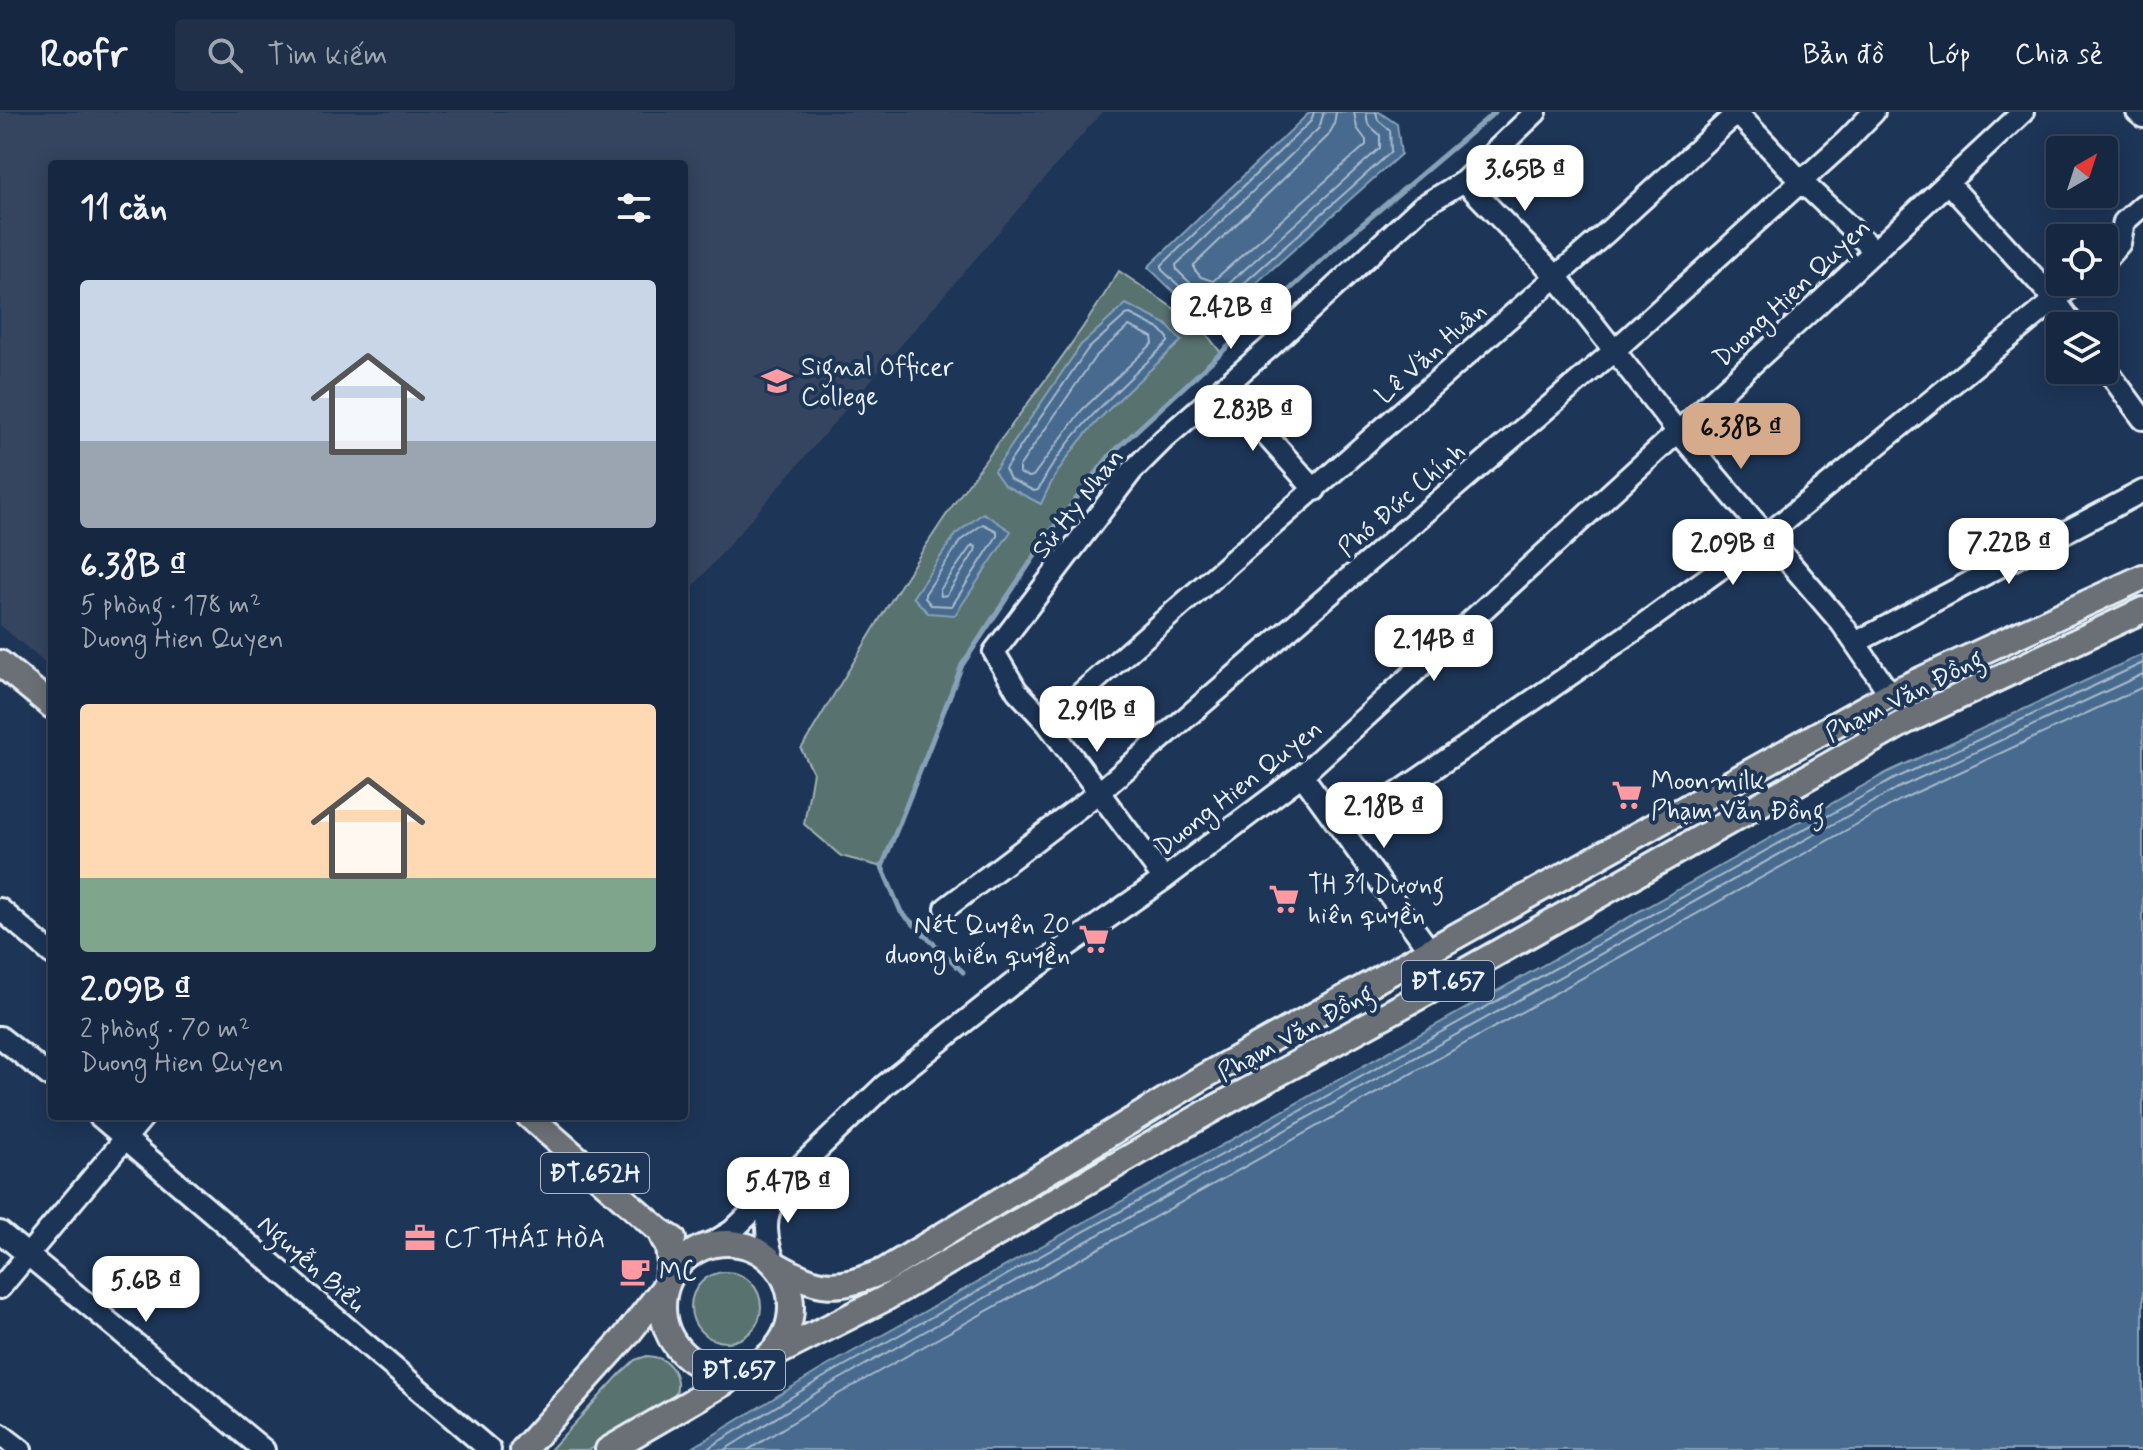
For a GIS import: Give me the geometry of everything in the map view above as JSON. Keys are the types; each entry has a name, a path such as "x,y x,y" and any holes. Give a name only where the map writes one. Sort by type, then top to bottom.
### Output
{"main road":[{"name":"Phạm Văn Đồng","path":"775,1264 802,1279 829,1287 884,1271 1203,1077 1890,694 2143,577"},
{"name":"Phạm Văn Đồng","path":"608,1450 758,1363 884,1299 1208,1112 1444,983 1905,722 2143,610"},
{"path":"0,663 48,703"},
{"path":"1890,694 1905,722"},
{"name":"ĐT.652H","path":"534,1120 660,1231 680,1244 706,1246"},
{"path":"660,1231 668,1248 670,1263 666,1285"},
{"name":"ĐT.657","path":"666,1285 663,1304 665,1323 673,1341 686,1356 702,1366 721,1371 740,1370 758,1363 774,1351 784,1336 790,1318 791,1299 786,1281 775,1264 761,1252 744,1245 725,1242 706,1246"},
{"path":"523,1450 626,1336 666,1285 675,1268 689,1254 706,1246"}],"street":[{"name":"Sử Hy Nhan","path":"1047,723 1017,691 994,652 1132,471 1421,207 1464,181 1536,112"},
{"path":"1737,112 1801,181 1875,251"},
{"name":"Lê Văn Huân","path":"1047,723 1607,232 1737,112"},
{"name":"Phó Đức Chính","path":"946,908 1098,793 1615,350 1846,141 1874,112"},
{"name":"Duong Hien Quyen","path":"706,1246 732,1231 896,1076 1011,985 1164,879 1302,775 2023,112"},
{"path":"2137,112 2143,117"},
{"path":"1464,181 1555,275 1678,432 1855,643 1890,694"},
{"path":"1948,183 2064,312"},
{"path":"2118,245 2124,222 2143,205"},
{"path":"1343,831 1638,628 1767,535 2060,296"},
{"path":"2117,384 2143,419"},
{"path":"1223,387 1315,490"},
{"path":"1855,643 2143,491"},
{"path":"1047,723 1164,879"},
{"path":"1302,775 1430,951"},
{"path":"0,909 48,951"},
{"path":"0,1037 48,1075"},
{"name":"Nguyễn Biểu","path":"104,1120 490,1450"},
{"path":"0,1288 141,1120"},
{"name":"Duong Hien Quyen","path":"775,1264 765,1225 769,1208 783,1184"},
{"path":"0,1232 264,1450"},
{"path":"0,1434 21,1450"}],"shaded area":[{"name":"Signal Officer College","path":"0,112 1102,112 688,592 688,160 48,160 48,666 0,625"}],"green space":[{"path":"1119,271 1201,327 1221,353 1111,454 1052,530 962,665 882,867 841,856 804,824 813,772 801,749 933,535","holes":["1181,341 1084,436 1053,479 1041,503 1041,406 1081,345"]},
{"path":"726,1272 751,1282 761,1307 751,1332 726,1342 701,1332 691,1307 701,1282"},
{"path":"647,1356 662,1359 673,1370 677,1384 673,1399 594,1448 550,1450 621,1373 635,1360"}],"water":[{"path":"1310,112 1379,112 1397,124 1401,154 1216,319 1183,301 1148,267"},
{"path":"1126,304 1166,324 1181,341 1084,436 1053,480 1041,504 1004,485 994,471 1081,345"},
{"path":"983,513 1011,531 955,615 928,613 913,597 956,534"},
{"path":"2143,654 2143,1450 689,1450 820,1370 1888,772"}],"waterway":[{"path":"963,972 901,912 882,867 962,665 1052,530 1111,454 1347,237 1495,112"}],"place":[{"name":"Signal Officer College","path":"777,381"},
{"name":"Moonmilk Phạm Văn Đồng","path":"1627,795"},
{"name":"TH 31 Dương hiên quyền","path":"1284,899"},
{"name":"Nét Quyên 20 duong hiến quyền","path":"1094,939"},
{"name":"CT THÁI HÒA","path":"420,1238"},
{"name":"MC","path":"635,1271"}]}
